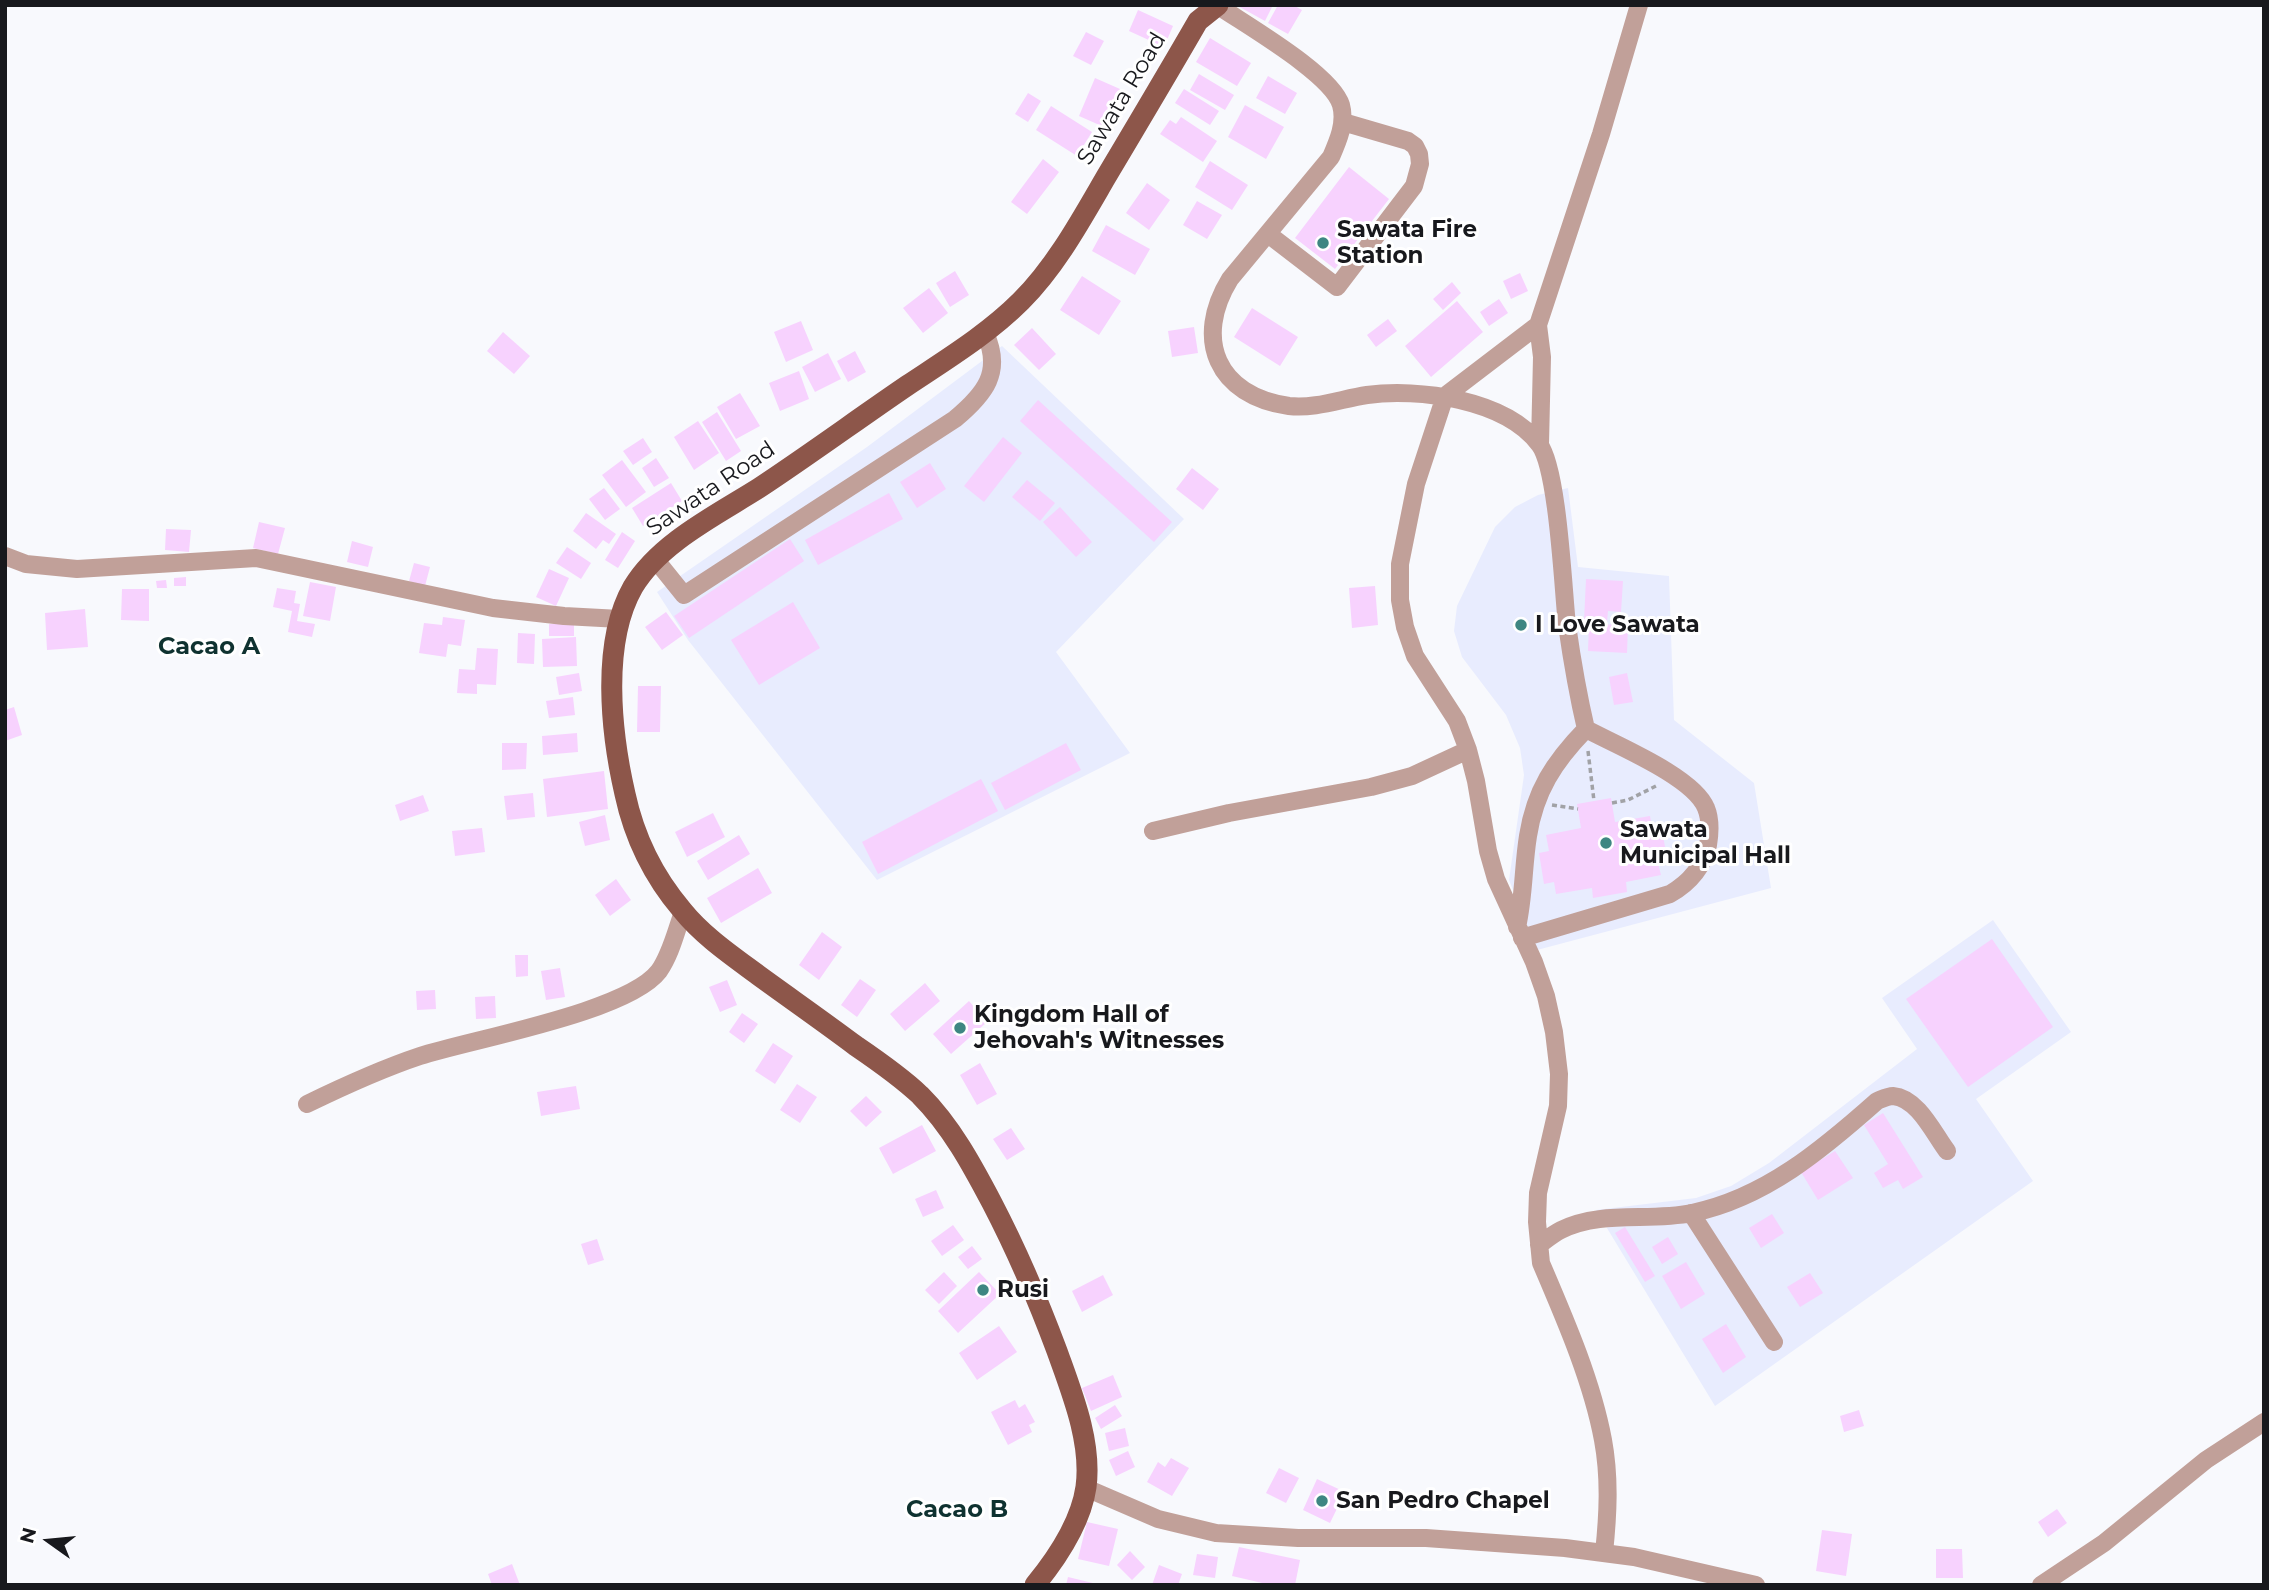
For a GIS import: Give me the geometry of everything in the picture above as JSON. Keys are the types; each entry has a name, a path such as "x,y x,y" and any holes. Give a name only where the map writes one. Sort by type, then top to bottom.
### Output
{"main road":[{"name":"Sawata Road","path":"1035,1585 1049,1567 1074,1523 1086,1488 1087,1458 1067,1378 1014,1245 972,1164 947,1127 911,1087 716,944 683,912 661,881 640,844 626,799 616,746 614,658 620,619 634,586 655,559 685,535 778,475 985,332 1022,300 1054,262 1084,216 1199,13 1218,5"}],"street":[{"path":"1218,5 1327,82 1341,105 1343,122 1331,157 1230,279 1220,295 1211,334 1213,351 1220,365 1248,393 1268,402 1311,406 1396,392 1445,396 1508,419 1540,444"},
{"path":"1586,730 1568,628 1552,480 1540,444 1542,357 1538,325 1601,134 1639,5"},
{"path":"1268,234 1337,287 1414,186 1420,164 1415,146 1399,137 1343,122"},
{"path":"1538,325 1445,396 1416,484 1400,564 1400,600 1405,627 1415,656 1457,721 1468,750 1493,870 1534,962 1546,996 1554,1032 1559,1074 1558,1106 1538,1193 1539,1245 1541,1263 1596,1410 1604,1443 1608,1495 1604,1553"},
{"path":"655,559 684,595 955,419 976,402 988,382 993,364 991,346 985,332"},
{"path":"5,556 26,564 77,569 256,558 493,608 620,619"},
{"path":"1519,932 1670,894 1685,885 1699,868 1707,848 1710,826 1706,806 1694,790 1670,774 1586,730"},
{"path":"1519,932 1528,838 1537,800 1550,771 1565,750 1586,730"},
{"path":"1153,831 1229,813 1371,787 1412,776 1468,750"},
{"path":"307,1104 375,1072 421,1056 574,1014 639,988 658,971 672,944 683,912"},
{"path":"1539,1245 1559,1231 1581,1222 1612,1217 1691,1213 1725,1203 1765,1186 1805,1161 1877,1101 1892,1096 1904,1099 1918,1110 1947,1151"},
{"path":"1691,1213 1774,1342"},
{"path":"2041,1585 2104,1543 2206,1460 2264,1422"},
{"path":"1086,1488 1158,1519 1216,1533 1298,1538 1426,1538 1565,1548 1670,1564 1755,1585"}],"path":[{"path":"1586,730 1594,801"},
{"path":"1612,803 1644,793 1670,774"},
{"path":"1537,800 1560,808 1578,809"}],"shaded area":[{"path":"1002,346 1184,519 1056,652 1130,753 877,880 688,640 657,592 867,447"},
{"path":"1568,488 1578,567 1669,576 1674,720 1754,783 1771,888 1537,950 1509,880 1524,775 1520,748 1506,715 1462,657 1454,631 1457,606 1495,527 1515,507 1538,495"},
{"path":"1993,920 2071,1032 1976,1099 2033,1181 1715,1406 1596,1210 1696,1198 1731,1186 1769,1163 1917,1049 1882,998"}],"building":[{"path":"1236,5 1273,5 1265,21"},
{"path":"1278,5 1293,5 1302,10 1288,34 1268,23"},
{"path":"1138,10 1173,26 1164,47 1129,31"},
{"path":"1086,32 1104,41 1091,65 1073,56"},
{"path":"1210,38 1251,63 1237,86 1196,62"},
{"path":"1199,74 1234,95 1225,110 1190,90"},
{"path":"1268,76 1297,93 1285,114 1256,98"},
{"path":"1095,78 1120,89 1104,127 1079,116"},
{"path":"1184,89 1219,111 1210,125 1175,103"},
{"path":"1028,93 1041,101 1028,122 1015,114"},
{"path":"1245,105 1284,127 1266,159 1228,137"},
{"path":"1051,106 1092,132 1077,156 1036,130"},
{"path":"1181,117 1217,141 1203,162 1160,134 1170,120 1176,124"},
{"path":"1043,159 1059,172 1027,214 1011,202"},
{"path":"1210,161 1248,185 1232,210 1195,187"},
{"path":"1349,167 1389,199 1335,269 1295,238"},
{"path":"1147,183 1170,200 1149,230 1126,213"},
{"path":"1197,201 1222,215 1207,239 1183,225"},
{"path":"1106,225 1150,249 1135,275 1092,251"},
{"path":"955,271 969,295 950,307 936,283"},
{"path":"1520,273 1528,291 1511,299 1503,281"},
{"path":"1082,276 1121,301 1099,335 1060,310"},
{"path":"1452,282 1461,293 1443,310 1433,299"},
{"path":"929,288 948,313 923,333 903,308"},
{"path":"1499,299 1508,313 1489,326 1480,312"},
{"path":"1457,301 1483,332 1431,377 1405,346"},
{"path":"1252,308 1298,337 1280,366 1234,337"},
{"path":"1388,319 1397,331 1376,347 1367,335"},
{"path":"801,321 813,350 786,362 774,332"},
{"path":"1194,327 1198,353 1172,357 1168,331"},
{"path":"1032,328 1056,354 1039,370 1014,345"},
{"path":"503,332 530,356 514,374 487,351"},
{"path":"855,351 866,372 848,382 837,361"},
{"path":"828,353 841,379 815,392 802,367"},
{"path":"799,371 809,399 780,411 769,383"},
{"path":"740,393 760,426 736,439 717,407"},
{"path":"1038,400 1172,522 1154,542 1020,421"},
{"path":"717,412 741,451 726,461 702,422"},
{"path":"698,421 719,453 694,470 674,437"},
{"path":"1003,437 1022,453 984,502 964,486"},
{"path":"643,438 652,452 633,465 623,451"},
{"path":"656,458 669,478 654,487 642,468"},
{"path":"622,460 646,492 626,507 602,475"},
{"path":"930,463 946,489 917,508 900,482"},
{"path":"1192,468 1219,489 1203,510 1176,489"},
{"path":"1027,480 1055,503 1040,521 1012,497"},
{"path":"671,483 682,501 643,526 632,508"},
{"path":"604,488 620,509 605,520 589,499"},
{"path":"889,493 903,519 818,565 805,540"},
{"path":"1060,507 1092,542 1076,557 1043,522"},
{"path":"586,513 616,534 609,544 603,540 596,549 573,531"},
{"path":"259,522 285,528 278,554 253,548"},
{"path":"166,529 191,530 189,552 165,550"},
{"path":"622,532 635,541 618,568 605,560"},
{"path":"790,539 804,561 689,638 674,616"},
{"path":"352,541 373,547 368,567 347,562"},
{"path":"567,547 591,563 581,579 556,563"},
{"path":"414,563 430,567 425,586 409,581"},
{"path":"549,569 569,578 556,606 536,597"},
{"path":"186,577 186,586 174,586 174,578"},
{"path":"1586,579 1623,581 1621,612 1608,611 1607,622 1584,621"},
{"path":"166,580 167,588 157,588 156,581"},
{"path":"310,582 336,587 330,621 303,616"},
{"path":"1375,586 1378,625 1352,628 1349,588"},
{"path":"277,588 296,591 294,603 300,604 297,621 315,624 312,637 288,632 292,611 273,607"},
{"path":"122,589 149,589 149,621 121,620"},
{"path":"793,602 820,648 759,685 731,640"},
{"path":"85,609 88,647 47,650 45,613"},
{"path":"666,612 683,635 662,650 645,627"},
{"path":"443,617 465,620 461,646 448,644 446,657 419,653 424,623 442,625"},
{"path":"549,624 574,624 574,636 549,636"},
{"path":"1589,624 1628,625 1627,653 1588,651"},
{"path":"518,633 535,634 534,664 517,663"},
{"path":"576,637 577,666 543,667 542,639"},
{"path":"477,648 498,649 496,685 477,684 477,694 457,693 459,669 475,670"},
{"path":"579,673 582,691 559,695 556,677"},
{"path":"1627,673 1633,702 1614,705 1609,677"},
{"path":"638,686 661,686 660,732 637,732"},
{"path":"573,697 575,715 549,718 546,701"},
{"path":"14,707 22,735 5,741 5,710"},
{"path":"577,733 578,752 543,755 542,736"},
{"path":"502,743 527,743 526,769 502,770"},
{"path":"1066,743 1081,770 1005,810 991,783"},
{"path":"604,771 608,809 547,817 543,779"},
{"path":"981,779 998,811 878,874 862,842"},
{"path":"533,793 535,817 507,820 504,796"},
{"path":"423,795 429,811 400,821 395,805"},
{"name":"Sawata Municipal Hall","path":"1611,798 1615,822 1650,816 1653,833 1662,831 1668,862 1658,863 1661,875 1626,882 1627,892 1593,898 1592,888 1556,894 1554,882 1544,884 1539,853 1549,851 1546,835 1581,828 1577,804"},
{"path":"713,813 725,837 687,857 675,832"},
{"path":"605,815 610,840 585,846 579,822"},
{"path":"482,828 485,852 455,856 452,831"},
{"path":"739,835 750,854 708,880 697,861"},
{"path":"758,868 772,893 721,923 707,898"},
{"path":"616,879 631,900 610,916 595,895"},
{"path":"822,932 842,947 819,980 799,965"},
{"path":"1992,939 2053,1027 1968,1087 1906,999"},
{"path":"515,955 528,955 528,976 516,977"},
{"path":"560,968 565,997 546,1000 541,971"},
{"path":"860,979 876,990 857,1017 841,1005"},
{"path":"727,980 737,1005 720,1012 709,987"},
{"path":"925,983 940,1001 905,1031 890,1014"},
{"path":"435,990 436,1009 417,1010 416,991"},
{"path":"495,996 496,1018 476,1019 475,997"},
{"name":"Kingdom Hall of Jehovah's Witnesses","path":"969,1001 987,1022 951,1054 933,1034"},
{"path":"742,1013 758,1024 744,1043 729,1032"},
{"path":"773,1043 793,1056 775,1084 755,1071"},
{"path":"980,1063 997,1094 977,1105 960,1075"},
{"path":"797,1084 817,1097 800,1123 780,1110"},
{"path":"576,1086 580,1109 541,1116 537,1092"},
{"path":"866,1096 882,1112 866,1127 850,1111"},
{"path":"1883,1113 1923,1177 1903,1189 1898,1180 1883,1188 1874,1173 1888,1164 1864,1125"},
{"path":"922,1125 936,1151 893,1174 879,1148"},
{"path":"1011,1128 1025,1149 1007,1160 993,1139"},
{"path":"1835,1151 1853,1178 1818,1200 1801,1172"},
{"path":"936,1190 944,1208 923,1217 915,1199"},
{"path":"1772,1214 1784,1233 1761,1248 1749,1228"},
{"path":"953,1225 964,1240 942,1256 931,1241"},
{"path":"1625,1227 1655,1276 1645,1282 1615,1233"},
{"path":"1668,1237 1678,1254 1662,1264 1652,1247"},
{"path":"597,1239 604,1260 588,1265 581,1244"},
{"path":"972,1246 982,1259 968,1269 958,1257"},
{"path":"1686,1262 1705,1294 1681,1309 1662,1276"},
{"path":"944,1272 957,1286 939,1304 925,1290"},
{"path":"979,1272 1000,1294 958,1333 938,1311"},
{"path":"1810,1273 1823,1293 1800,1307 1787,1287"},
{"path":"1103,1275 1113,1295 1082,1312 1072,1291"},
{"path":"1726,1324 1746,1357 1723,1373 1702,1339"},
{"path":"999,1326 1017,1352 977,1380 959,1353"},
{"path":"1113,1375 1122,1397 1091,1411 1082,1388"},
{"path":"1015,1400 1019,1408 1025,1404 1035,1422 1029,1425 1032,1432 1008,1445 991,1412"},
{"path":"1115,1405 1122,1416 1101,1429 1095,1418"},
{"path":"1859,1410 1864,1426 1844,1432 1840,1416"},
{"path":"1125,1428 1129,1446 1109,1451 1105,1433"},
{"path":"1128,1451 1135,1467 1116,1476 1109,1460"},
{"path":"1171,1458 1189,1468 1172,1496 1147,1482 1158,1462 1165,1467"},
{"path":"1279,1468 1299,1478 1286,1503 1266,1493"},
{"path":"1317,1479 1345,1492 1330,1523 1303,1510"},
{"path":"2057,1509 2067,1523 2048,1537 2038,1522"},
{"path":"1087,1522 1118,1529 1109,1566 1078,1559"},
{"path":"1822,1530 1852,1534 1846,1576 1816,1571"},
{"path":"1239,1547 1300,1560 1295,1585 1271,1585 1232,1576"},
{"path":"1936,1549 1962,1549 1963,1578 1936,1578"},
{"path":"1130,1551 1145,1567 1132,1580 1117,1565"},
{"path":"1197,1554 1218,1557 1215,1578 1193,1575"},
{"path":"512,1564 520,1585 492,1585 488,1574"},
{"path":"1159,1565 1182,1574 1178,1585 1152,1585"},
{"path":"1068,1577 1097,1584 1097,1585 1066,1585"}],"place":[{"name":"Sawata Fire Station","path":"1323,243"},
{"name":"I Love Sawata","path":"1521,625"},
{"name":"Sawata Municipal Hall","path":"1606,843"},
{"name":"Kingdom Hall of Jehovah's Witnesses","path":"960,1028"},
{"name":"Rusi","path":"983,1290"},
{"name":"San Pedro Chapel","path":"1322,1501"}],"district":[{"name":"Cacao A","path":"209,647"},
{"name":"Cacao B","path":"957,1510"}]}
